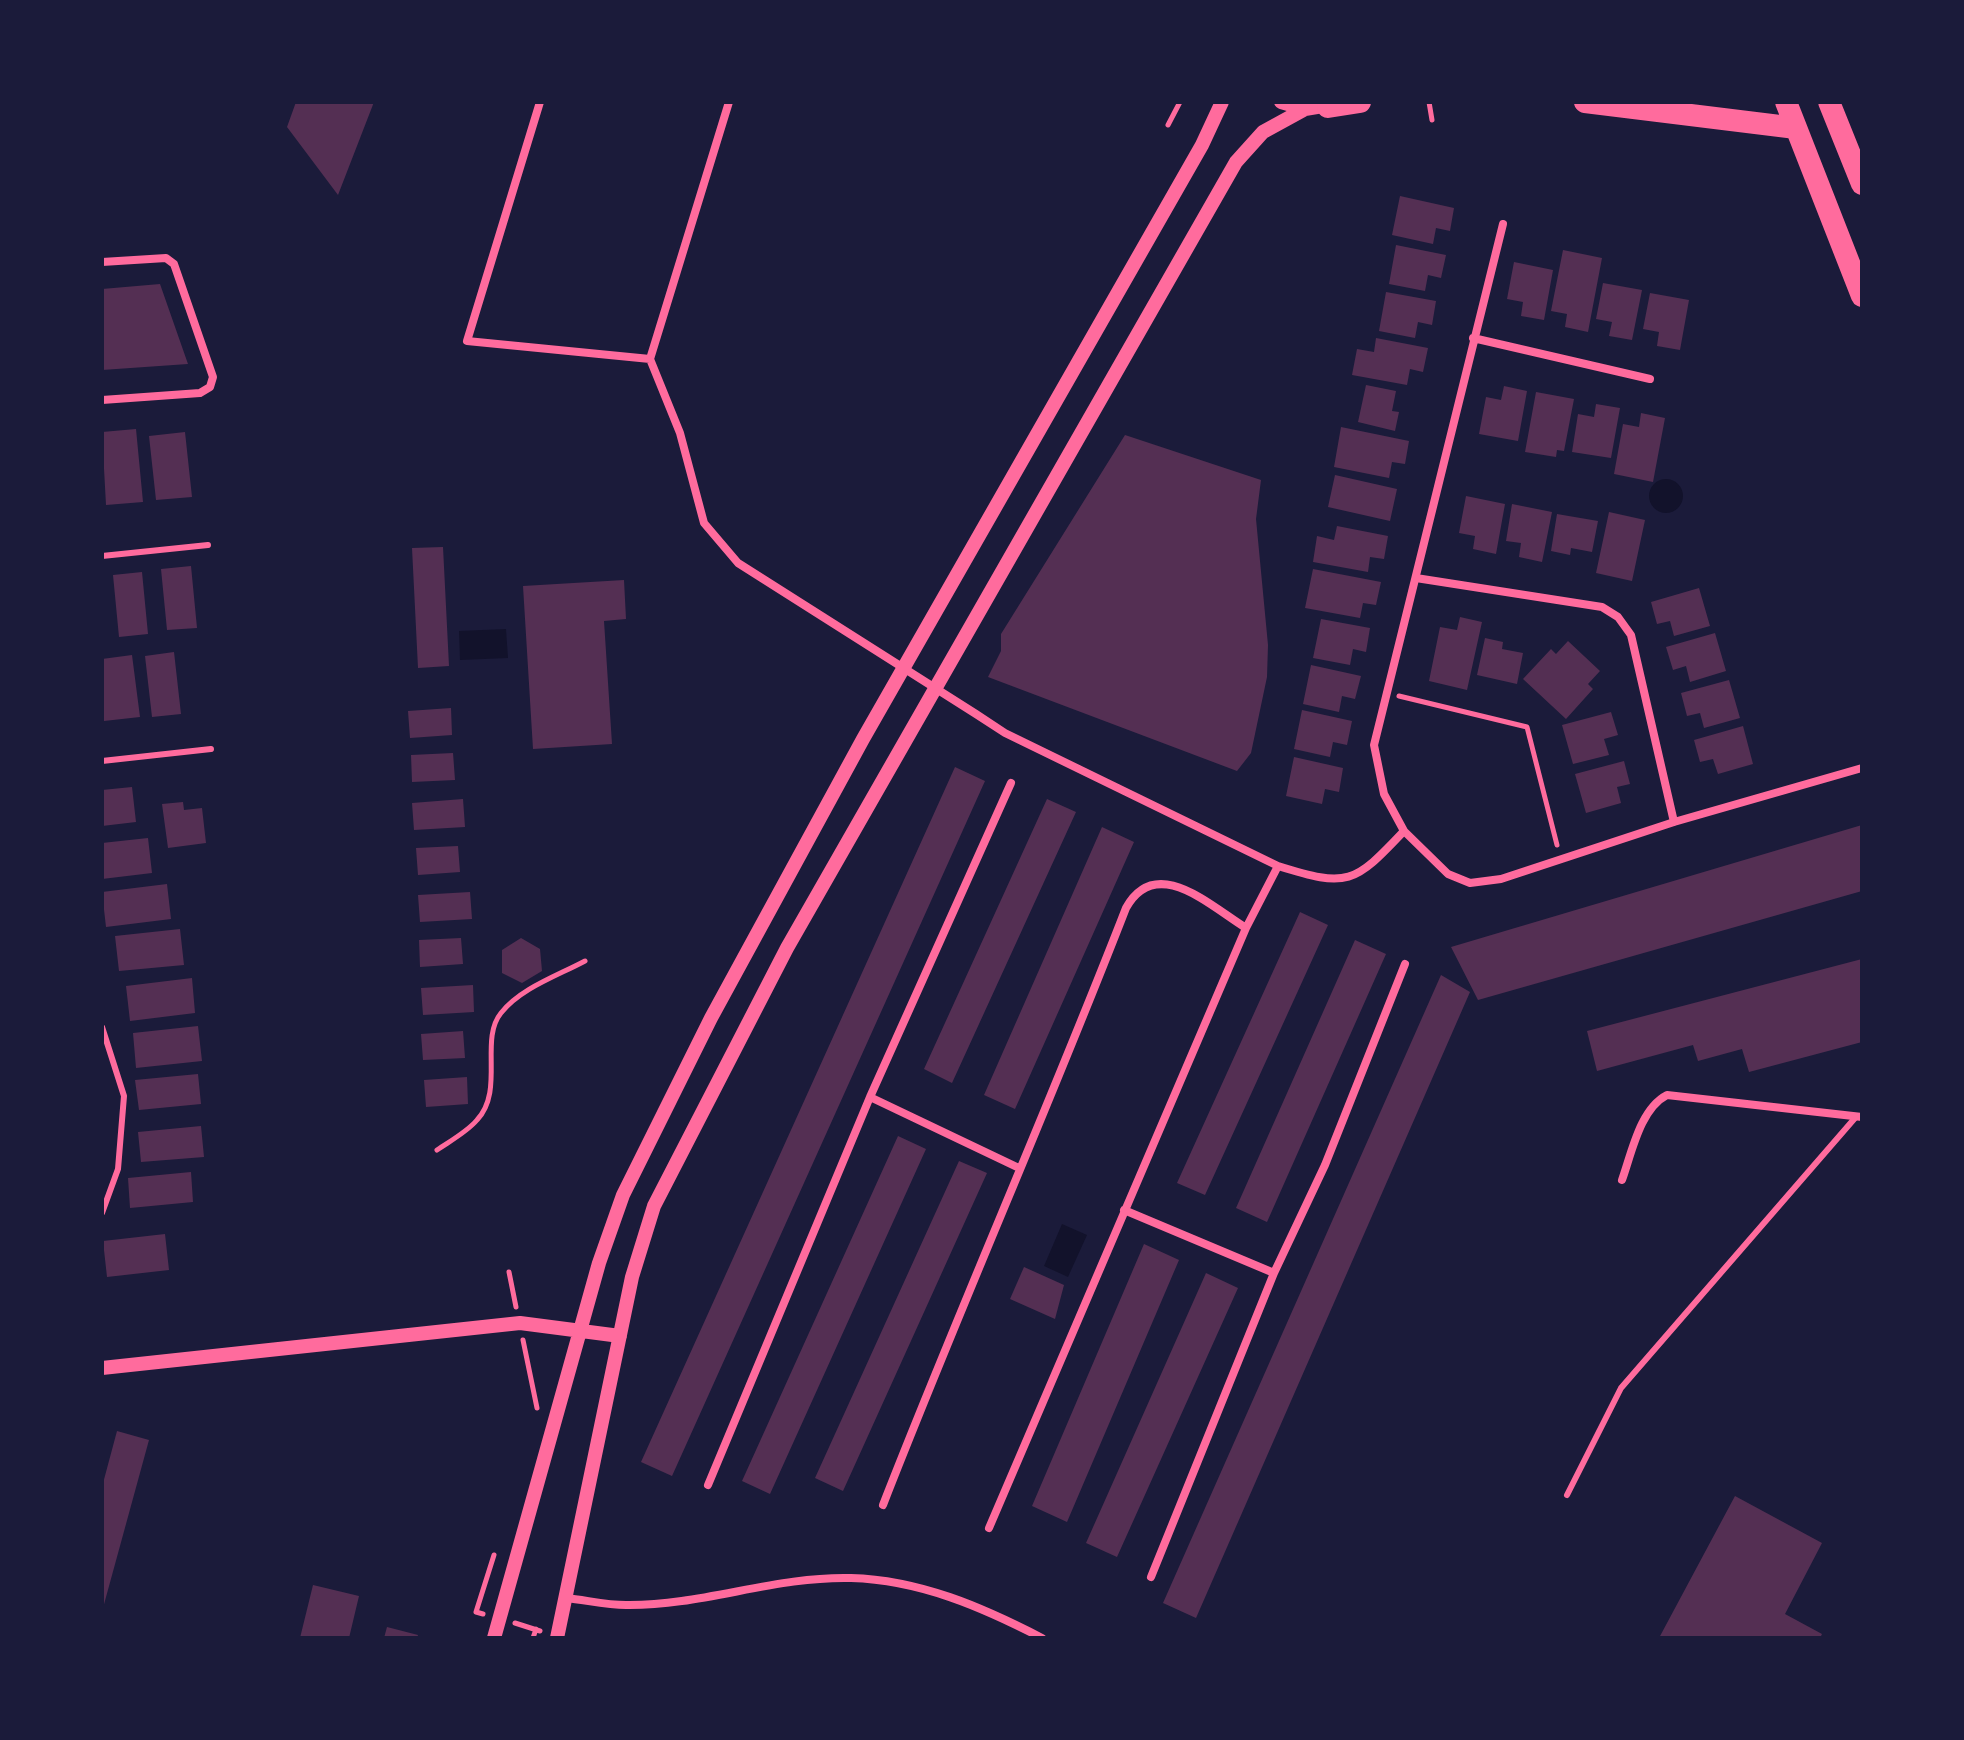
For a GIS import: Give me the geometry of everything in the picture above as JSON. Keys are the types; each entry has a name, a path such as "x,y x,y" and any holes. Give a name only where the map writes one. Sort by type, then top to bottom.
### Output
{"highway":[{"path":"1334,104 1360,102"},
{"path":"1585,102 1796,128"},
{"path":"1786,102 1862,296"},
{"path":"1829,102 1862,184"}],"street":[{"path":"540,102 467,341 650,359"},
{"path":"729,102 650,359 680,433 704,523 723,549 738,563 1005,733 1278,866 1321,880 1346,880 1369,868 1404,831"},
{"path":"494,1638 581,1329 623,1195 711,1018 904,667 1202,145 1222,102"},
{"path":"1281,102 1305,109"},
{"path":"557,1638 642,1237 654,1206 787,948 1236,162 1263,132 1305,109 1334,104"},
{"path":"1503,224 1374,745 1377,772 1384,794 1404,831 1448,874 1470,883 1501,879 1561,862 1674,822 1862,768"},
{"path":"102,262 166,258 174,264 213,377 210,387 200,393 102,400"},
{"path":"1473,338 1650,379"},
{"path":"1416,578 1602,607 1618,617 1631,635 1674,822"},
{"path":"708,1485 870,1097 1011,783"},
{"path":"989,1528 1246,928 1278,866"},
{"path":"883,1505 1134,894 1147,885 1162,881 1177,886 1246,928"},
{"path":"1151,1577 1274,1273 1325,1165 1405,964"},
{"path":"1622,1180 1648,1115 1658,1100 1667,1095 1858,1117"},
{"path":"870,1097 1019,1168"},
{"path":"1124,1210 1274,1273"},
{"path":"102,1368 520,1323 620,1336"},
{"path":"566,1598 627,1605 700,1597 773,1583 851,1578 921,1586 997,1615 1042,1638"}],"lane":[{"path":"102,556 208,545"},
{"path":"102,761 211,749"},
{"path":"102,1027 124,1096 118,1169 102,1213"},
{"path":"1567,1495 1621,1388 1858,1117"}],"path":[{"path":"1168,125 1180,102"},
{"path":"1429,102 1432,120"},
{"path":"1385,693 1527,727 1561,862"},
{"path":"437,1150 476,1122 484,1111 491,1094 493,1042 498,1016 523,993 585,961"},
{"path":"533,1638 536,1629"}],"shaded area":[{"path":"1666,479 1678,484 1683,496 1678,508 1666,513 1654,508 1649,496 1654,484"},
{"path":"506,629 508,658 460,660 459,631"},
{"path":"1062,1224 1087,1235 1068,1277 1044,1266"}],"building":[{"path":"296,102 374,102 338,195 287,127"},
{"path":"1400,196 1454,208 1450,231 1436,228 1433,244 1392,235"},
{"path":"1396,245 1446,255 1441,278 1428,275 1425,291 1389,284"},
{"path":"1563,250 1602,258 1588,332 1565,327 1567,314 1551,311"},
{"path":"1514,262 1553,270 1544,320 1521,316 1523,302 1507,299"},
{"path":"1603,283 1642,290 1632,340 1609,336 1612,322 1596,319"},
{"path":"160,284 188,364 102,370 102,289"},
{"path":"1386,292 1436,301 1432,325 1418,322 1415,338 1379,331"},
{"path":"1650,293 1689,300 1680,350 1657,346 1659,332 1643,329"},
{"path":"1376,338 1428,348 1423,372 1410,369 1407,385 1352,375 1357,349 1374,352"},
{"path":"1366,385 1396,391 1392,411 1399,412 1395,431 1358,422"},
{"path":"1504,386 1527,391 1518,441 1479,434 1486,397 1501,400"},
{"path":"1536,392 1574,399 1564,451 1557,450 1556,457 1525,452"},
{"path":"1596,404 1620,408 1611,458 1572,452 1578,414 1594,417"},
{"path":"1641,413 1665,418 1653,482 1614,474 1623,424 1639,427"},
{"path":"1341,427 1409,441 1405,464 1392,462 1389,478 1334,467"},
{"path":"136,429 143,502 106,505 102,432"},
{"path":"185,432 192,497 156,500 149,436"},
{"path":"1125,435 1261,480 1256,519 1268,645 1267,677 1251,753 1237,771 988,677 1001,651 1001,634"},
{"path":"1335,475 1397,489 1390,521 1328,507"},
{"path":"1466,496 1505,504 1496,554 1473,549 1475,536 1459,533"},
{"path":"1512,504 1552,512 1542,562 1519,557 1521,543 1506,541"},
{"path":"1609,512 1645,520 1632,581 1596,573"},
{"path":"1557,514 1598,521 1592,552 1571,548 1570,555 1551,551"},
{"path":"1337,526 1388,536 1384,559 1370,557 1368,572 1313,562 1317,536 1334,540"},
{"path":"443,547 449,666 418,668 412,548"},
{"path":"191,566 197,628 167,630 161,569"},
{"path":"1313,569 1381,582 1376,605 1363,603 1360,618 1305,608"},
{"path":"142,572 148,634 119,637 113,575"},
{"path":"624,580 626,619 604,621 612,744 533,749 523,586"},
{"path":"1699,588 1710,626 1674,636 1670,621 1657,624 1651,602"},
{"path":"1460,617 1482,622 1467,690 1429,681 1440,627 1457,630"},
{"path":"1321,619 1370,628 1366,652 1353,649 1350,665 1313,658"},
{"path":"1715,633 1726,671 1690,682 1686,666 1673,670 1666,647"},
{"path":"1485,638 1503,642 1502,649 1523,653 1517,684 1477,675"},
{"path":"1568,641 1600,671 1588,684 1593,689 1566,719 1523,679 1551,649 1556,654"},
{"path":"174,652 181,714 152,717 145,656"},
{"path":"132,655 140,717 104,721 102,659"},
{"path":"1311,665 1361,676 1355,699 1342,696 1339,712 1303,704"},
{"path":"1729,680 1740,718 1704,728 1700,713 1687,716 1681,693"},
{"path":"451,708 452,735 410,738 408,711"},
{"path":"1302,710 1352,721 1347,745 1333,742 1330,757 1294,749"},
{"path":"1611,712 1618,735 1604,739 1609,755 1573,764 1562,725"},
{"path":"1743,726 1753,764 1718,774 1713,759 1700,762 1694,740"},
{"path":"453,753 455,780 412,782 411,755"},
{"path":"1294,757 1343,768 1339,792 1325,789 1322,804 1286,796"},
{"path":"1624,761 1630,784 1617,787 1621,803 1586,813 1575,774"},
{"path":"955,767 985,781 672,1476 641,1462"},
{"path":"132,787 136,822 102,826 102,790"},
{"path":"463,799 465,827 414,830 412,803"},
{"path":"1047,799 1076,812 952,1083 924,1069"},
{"path":"183,802 184,810 202,808 206,843 168,848 162,804"},
{"path":"1862,825 1862,891 1478,1000 1451,947"},
{"path":"1102,827 1134,842 1015,1109 984,1095"},
{"path":"148,838 152,873 102,879 102,843"},
{"path":"458,846 460,872 418,875 416,848"},
{"path":"167,884 171,919 106,927 102,892"},
{"path":"470,892 472,919 420,922 418,895"},
{"path":"1300,912 1328,925 1205,1195 1177,1183"},
{"path":"180,929 184,965 119,971 115,936"},
{"path":"461,938 463,964 420,967 419,940"},
{"path":"521,938 540,949 542,971 522,983 502,973 502,950"},
{"path":"1355,940 1386,954 1267,1222 1236,1208"},
{"path":"1862,959 1862,1042 1749,1072 1742,1049 1698,1061 1693,1045 1597,1071 1587,1031"},
{"path":"1441,975 1470,992 1196,1618 1163,1603"},
{"path":"192,978 195,1013 130,1021 126,986"},
{"path":"473,985 474,1012 423,1015 421,988"},
{"path":"198,1026 202,1061 136,1068 133,1033"},
{"path":"463,1031 465,1058 423,1060 421,1034"},
{"path":"198,1074 201,1104 139,1110 135,1080"},
{"path":"467,1077 468,1104 426,1107 424,1080"},
{"path":"201,1126 204,1157 141,1162 138,1132"},
{"path":"898,1136 926,1149 770,1494 742,1481"},
{"path":"959,1161 987,1173 843,1491 815,1478"},
{"path":"191,1172 193,1202 130,1208 128,1178"},
{"path":"165,1234 169,1270 107,1277 103,1241"},
{"path":"1144,1244 1179,1260 1067,1522 1032,1506"},
{"path":"1024,1267 1064,1285 1055,1319 1010,1299"},
{"path":"1206,1273 1238,1288 1117,1557 1086,1543"},
{"path":"117,1431 149,1440 103,1608 102,1487"},
{"path":"1735,1496 1822,1543 1785,1614 1822,1634 1820,1638 1659,1638"},
{"path":"313,1585 359,1596 349,1638 300,1638"},
{"path":"387,1627 418,1635 417,1638 384,1638"}]}
